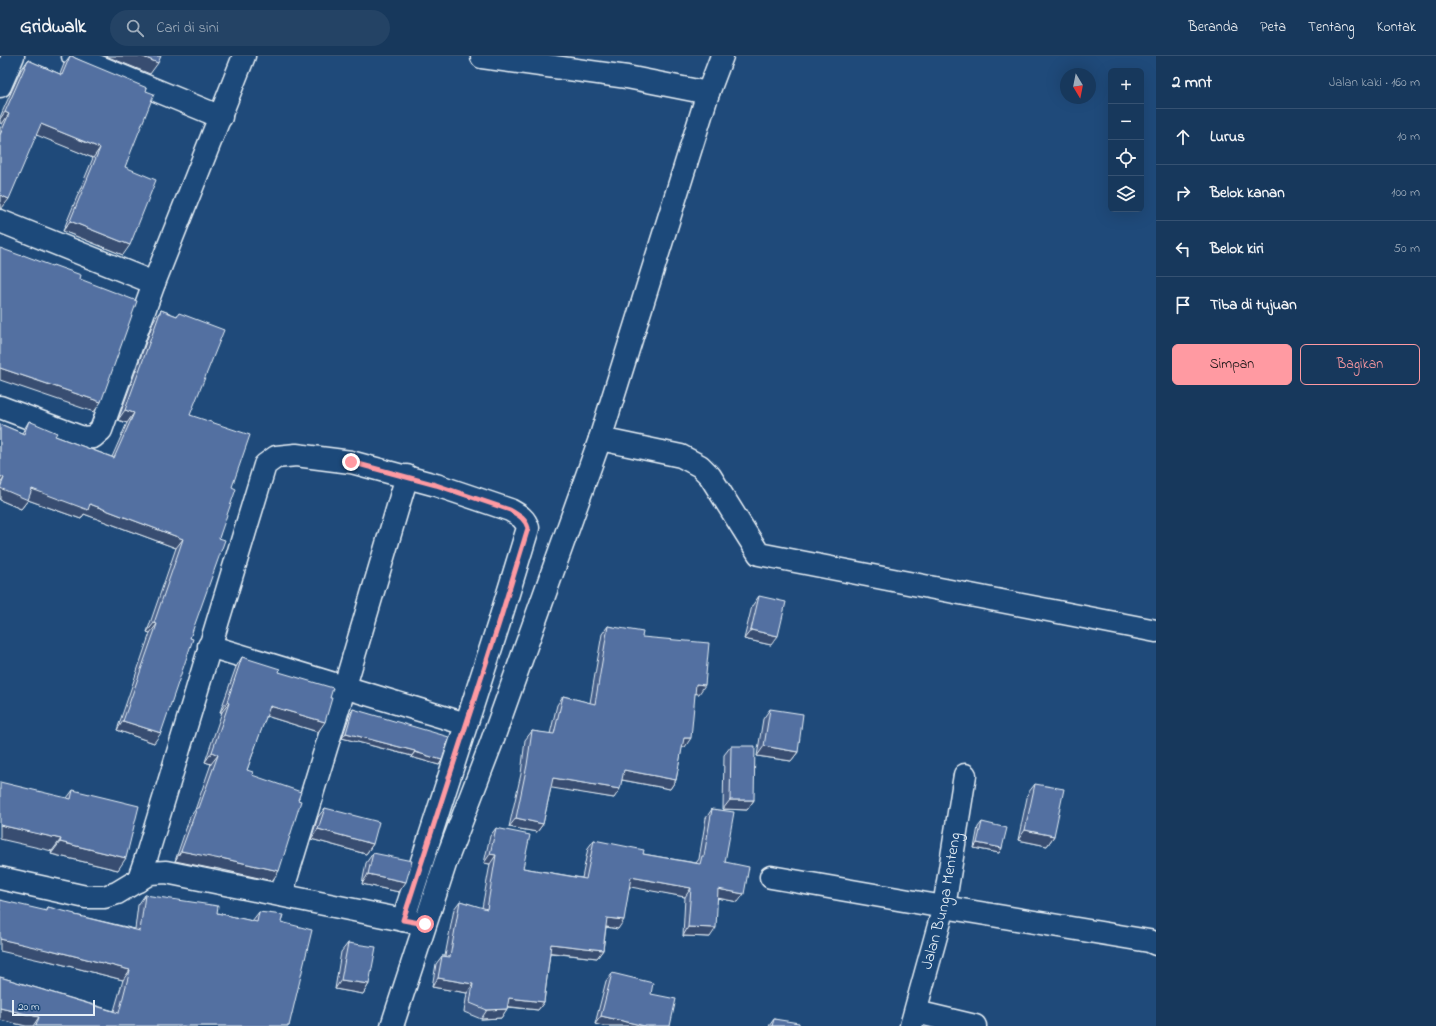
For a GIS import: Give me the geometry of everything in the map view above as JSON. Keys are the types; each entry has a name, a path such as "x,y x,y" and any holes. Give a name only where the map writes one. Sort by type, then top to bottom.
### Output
{"street":[{"path":"0,86 13,56"},
{"path":"74,56 221,117"},
{"path":"0,406 83,438 93,437 101,430 154,283 244,56"},
{"path":"392,1026 446,861 491,744 566,530 600,439 708,93 722,56"},
{"path":"482,57 627,77 708,93"},
{"path":"0,221 154,283"},
{"path":"600,439 681,456 700,466 710,476 758,554 1156,631"},
{"path":"138,881 265,465 276,457 296,455 351,462 407,476 510,510 526,521 528,528 499,623 403,920"},
{"path":"281,895 407,476"},
{"path":"210,646 466,724"},
{"name":"Jalan Bunga Menteng","path":"914,1019 944,907 965,775"},
{"path":"0,878 86,898 104,897 117,893 150,873 166,872 425,924"},
{"path":"771,877 1149,941 1156,944"},
{"path":"914,1019 975,1026"}],"building":[{"path":"70,56 147,88 146,91 154,94 125,167 156,180 130,245 70,221 100,148 41,124 9,199 0,195 0,135 9,114 5,112 28,60 62,75"},
{"path":"141,56 161,56 158,63"},
{"path":"0,248 81,275 80,279 137,301 101,402 0,368"},
{"path":"161,310 177,316 179,313 224,330 190,415 250,435 232,487 236,489 219,538 225,540 190,638 193,639 161,733 123,721 157,624 154,623 183,539 90,504 88,510 32,489 28,500 0,488 4,478 0,476 0,424 24,434 29,421 57,433 55,436 114,458 134,413 125,410"},
{"path":"759,596 786,602 778,636 751,630"},
{"path":"608,626 643,632 642,637 709,643 705,685 696,684 691,738 684,738 676,780 624,770 620,789 553,778 543,824 516,818 527,765 532,731 554,734 563,696 595,704"},
{"path":"242,657 280,669 279,672 333,688 330,698 332,698 325,722 270,706 247,770 253,772 252,775 301,792 298,800 301,801 279,871 181,851 197,808 199,808 218,755 212,752 229,703 227,702"},
{"path":"353,709 449,737 442,760 415,751 346,733"},
{"path":"770,709 803,714 798,752 764,746"},
{"path":"731,746 755,746 754,800 730,800"},
{"path":"0,782 71,799 73,790 139,806 126,858 60,842 61,839 0,825"},
{"path":"1035,784 1064,789 1054,836 1025,830"},
{"path":"325,808 379,822 373,844 318,829"},
{"path":"712,809 734,812 725,862 749,867 744,894 718,889 716,928 688,927 691,888 631,877 624,920 607,918 603,950 551,944 544,1002 509,998 507,1009 487,1010 470,1003 473,984 438,978 442,956 450,957 460,901 487,909 496,855 490,854 496,828 530,835 523,868 586,879 594,840 644,850 643,854 700,864 702,856 704,856"},
{"path":"982,822 1007,828 1002,848 977,843"},
{"path":"373,853 412,861 406,882 368,874"},
{"path":"145,895 218,906 217,913 257,922 259,912 283,915 281,922 312,930 289,1026 36,1026 39,1017 0,1008 0,977 119,1013 130,970 0,939 0,900 47,911 48,907 140,931"},
{"path":"348,943 376,947 369,984 341,980"},
{"path":"612,973 653,983 651,994 676,999 670,1026 645,1026 601,1016"},
{"path":"774,1019 799,1023 799,1026 772,1026"}],"route":[{"path":"351,462 407,476 510,510 526,521 528,528 499,623 403,920 425,924"}]}
